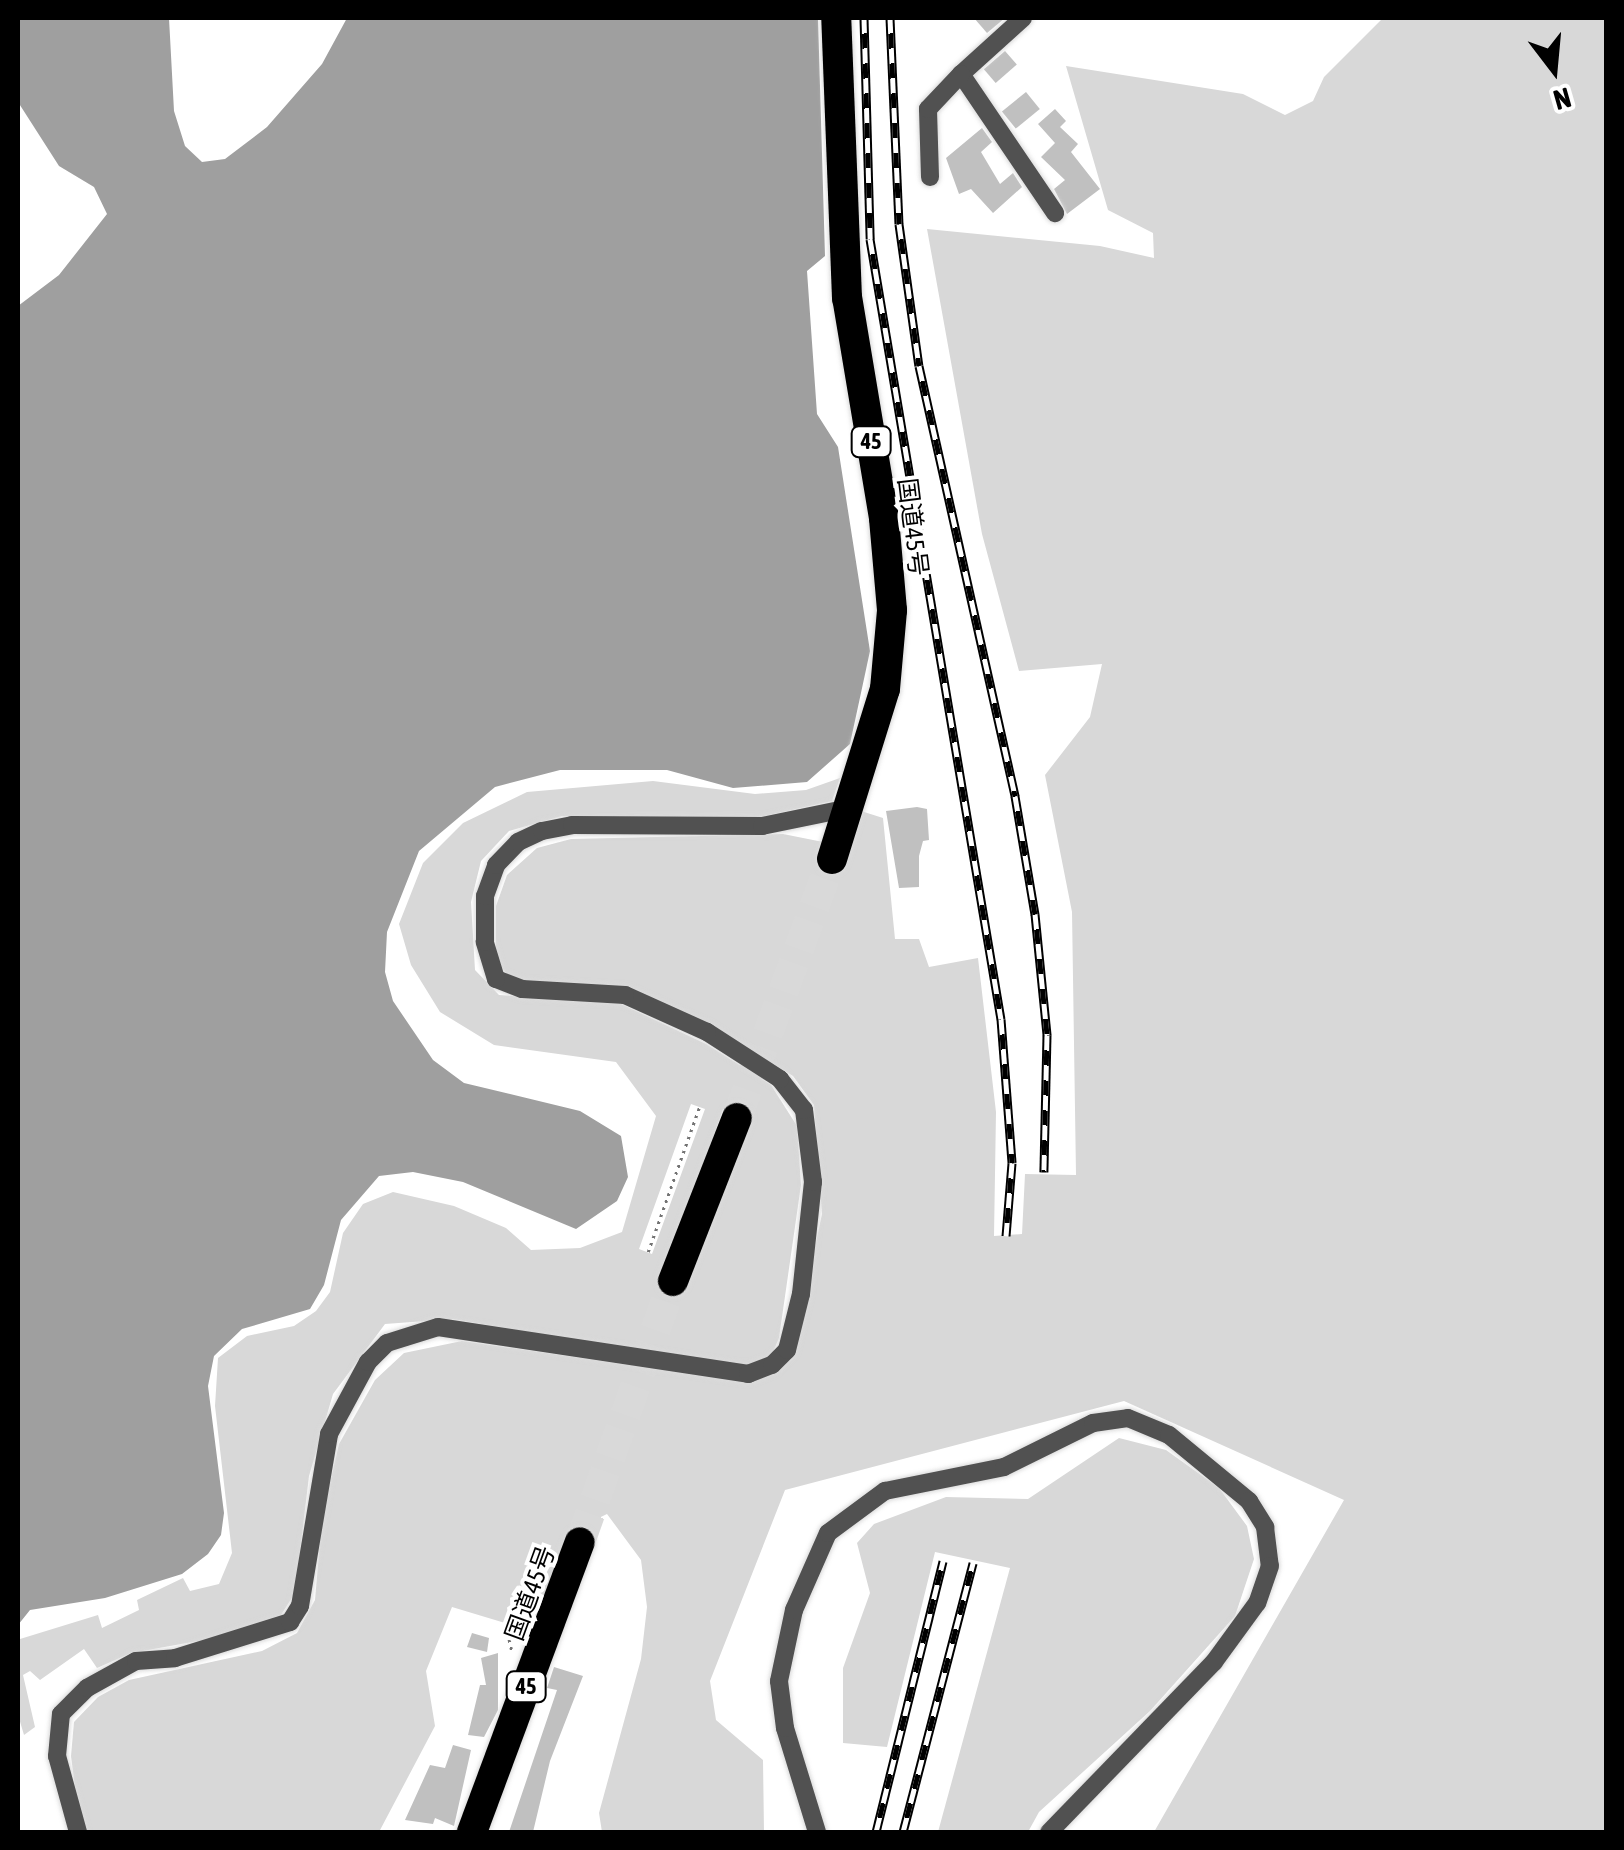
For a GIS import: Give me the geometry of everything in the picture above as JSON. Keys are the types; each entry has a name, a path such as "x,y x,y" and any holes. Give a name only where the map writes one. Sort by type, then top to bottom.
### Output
{"highway":[{"name":"国道45号","path":"832,859 885,690 892,610 884,518 847,298 836,18"},
{"path":"673,1281 737,1118"},
{"name":"国道45号","path":"472,1832 580,1542"}],"street":[{"path":"930,177 928,108 1022,18"},
{"path":"961,74 1054,213"},
{"path":"78,1832 57,1756 61,1714 87,1688 136,1661 176,1658 290,1622 302,1592 329,1434 368,1362 387,1343 438,1326 748,1374 787,1350 801,1294 813,1182 804,1110 780,1079 722,1041 625,995 522,988 496,979 485,942 485,896 496,864 518,842 542,831 572,825 762,826 850,808"},
{"path":"818,1832 785,1728 779,1681 794,1610 828,1533 884,1492 1004,1467 1093,1423 1128,1418 1169,1434 1248,1501 1265,1527 1270,1566 1256,1602 1214,1662 1049,1832"}],"path":[{"path":"648,1252 699,1108"}],"shaded area":[{"path":"18,18 169,18 174,111 185,146 202,162 225,159 267,127 322,64 347,18 818,18 825,256 807,271 817,414 838,447 870,651 850,744 807,782 733,788 667,770 560,770 495,787 419,851 387,932 385,972 393,1001 433,1060 464,1083 580,1111 621,1136 628,1177 617,1201 576,1229 463,1182 413,1172 379,1176 341,1220 324,1285 310,1309 242,1329 214,1356 208,1386 224,1513 221,1535 208,1554 182,1574 105,1598 30,1610 18,1625 18,306 59,275 107,214 94,187 59,166 18,102"},
{"path":"1383,18 1606,18 1606,1832 1154,1832 1344,1500 1124,1401 785,1490 710,1681 716,1720 763,1760 764,1832 602,1832 599,1813 641,1659 647,1607 641,1560 607,1514 570,1532 532,1631 452,1607 426,1671 435,1726 379,1832 88,1832 79,1818 71,1756 74,1722 98,1697 129,1680 262,1651 297,1633 315,1600 322,1518 339,1444 375,1380 404,1353 462,1341 748,1382 791,1360 822,1214 814,1105 793,1076 711,1025 625,989 529,984 507,974 496,960 496,906 507,875 537,848 571,839 783,834 823,842 817,859 843,866 861,811 883,818 895,939 919,939 929,967 978,958 996,1112 994,1236 1022,1234 1025,1174 1076,1175 1072,912 1045,775 1090,717 1102,664 1019,671 982,534 927,229 1100,246 1154,258 1153,233 1108,210 1066,66 1243,94 1285,115 1313,101 1324,77"},
{"path":"840,778 832,801 746,820 562,816 509,831 481,861 471,902 475,970 499,995 621,1004 706,1044 771,1085 797,1126 801,1185 779,1338 770,1359 746,1369 453,1319 385,1324 333,1394 309,1476 295,1593 281,1615 209,1639 131,1653 97,1668 84,1649 40,1680 30,1671 23,1675 35,1727 24,1735 18,1715 20,1639 98,1615 102,1628 139,1610 137,1600 183,1578 190,1591 219,1584 232,1553 215,1406 218,1358 247,1336 294,1326 316,1311 330,1292 343,1233 363,1204 393,1192 454,1206 506,1228 531,1250 580,1248 622,1232 656,1116 616,1062 494,1045 440,1012 411,965 399,924 423,863 463,823 527,792 653,781 755,794 806,790","holes":["691,1104 705,1109 652,1254 639,1249","723,1109 745,1117 663,1279"]},
{"path":"1119,1438 1166,1450 1219,1488 1247,1526 1254,1559 1235,1616 1150,1711 1039,1812 1028,1832 938,1832 1010,1568 935,1552 887,1747 843,1743 843,1668 870,1593 857,1543 874,1524 946,1497 1028,1499"}],"building":[{"path":"974,18 1005,18 987,33"},
{"path":"1005,51 1017,65 996,83 984,69"},
{"path":"1026,92 1040,109 1016,129 1002,112"},
{"path":"1055,109 1066,121 1060,127 1078,144 1071,152 1100,189 1067,214 1054,189 1065,180 1041,157 1055,143 1038,124"},
{"path":"982,128 992,142 981,152 1000,184 1013,173 1022,187 993,213 971,189 959,194 946,158"},
{"path":"927,809 929,840 923,841 919,856 919,887 899,888 886,811"},
{"path":"472,1633 489,1638 487,1652 467,1647"},
{"path":"498,1653 498,1710 484,1737 468,1735 480,1685 486,1685 481,1658"},
{"path":"554,1667 583,1676 550,1761 533,1832 509,1832 557,1690 547,1688"},
{"path":"453,1745 471,1750 454,1826 435,1818 433,1824 405,1820 430,1765 445,1768"}],"tunnel":[{"path":"737,1118 832,859"},
{"path":"580,1542 673,1281"}],"railway":[{"path":"864,18 870,239 1001,1019 1012,1163 1006,1236"},
{"path":"890,18 899,224 919,366 1015,796 1035,914 1047,1035 1044,1172"},
{"path":"876,1832 943,1561"},
{"path":"903,1832 973,1563"}]}
